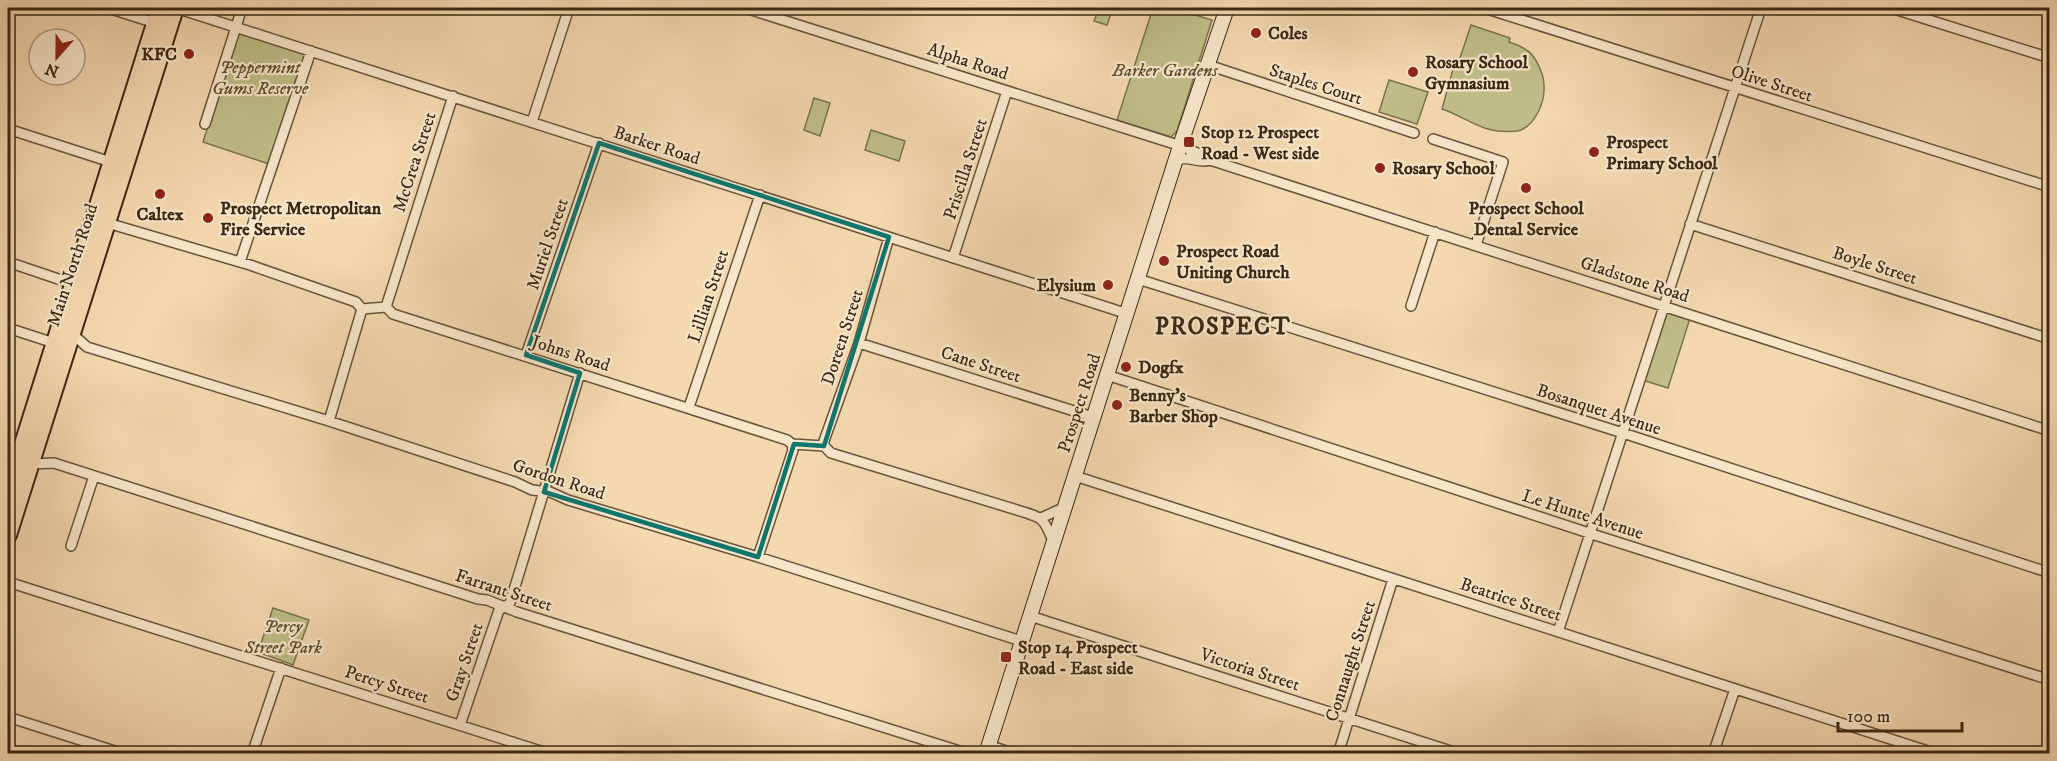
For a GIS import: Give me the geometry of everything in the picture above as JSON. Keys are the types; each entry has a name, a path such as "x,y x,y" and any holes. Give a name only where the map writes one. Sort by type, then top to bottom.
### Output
{"highway":[{"name":"Main North Road","path":"8,535 26,452 60,347 73,328 100,221 118,164 175,8"},
{"name":"Main North Road","path":"118,164 157,15"},
{"name":"Main North Road","path":"8,492 60,369 59,352 73,284 100,221"}],"main road":[{"name":"Prospect Road","path":"1208,65 1219,8"},
{"name":"Prospect Road","path":"987,749 1063,508 1227,8"}],"street":[{"path":"108,8 157,15"},
{"name":"Barker Road","path":"175,8 1128,314"},
{"path":"205,124 242,8"},
{"path":"532,122 569,8"},
{"name":"Alpha Road","path":"745,8 1007,91 1182,143"},
{"name":"Olive Street","path":"1484,8 2049,187"},
{"path":"1558,632 1761,8"},
{"path":"1891,8 2049,58"},
{"path":"240,262 311,51"},
{"name":"Staples Court","path":"1208,65 1414,133"},
{"name":"Priscilla Street","path":"953,258 1007,91"},
{"name":"McCrea Street","path":"386,307 453,96"},
{"path":"8,129 118,164"},
{"path":"1432,139 1503,162 1476,245"},
{"name":"Muriel Street","path":"526,355 599,143"},
{"name":"Gladstone Road","path":"1182,143 1189,150 1206,156 1210,160"},
{"name":"Gladstone Road","path":"1177,160 1185,157 1200,161 1210,160 2049,431"},
{"name":"Lillian Street","path":"689,407 759,195"},
{"path":"100,221 240,262 356,302 362,309"},
{"name":"Boyle Street","path":"1690,224 2049,339"},
{"path":"1411,306 1435,232"},
{"name":"Doreen Street","path":"824,446 859,343 889,237"},
{"path":"8,262 73,284"},
{"name":"Bosanquet Avenue","path":"1138,279 1622,433 2049,573"},
{"path":"362,309 386,307"},
{"name":"Johns Road","path":"386,307 393,314 689,407 787,440 792,444 824,446 831,453 1041,518"},
{"path":"329,421 362,309"},
{"path":"8,328 60,347"},
{"path":"73,328 76,337 87,347"},
{"name":"Cane Street","path":"859,343 1093,417"},
{"name":"Gordon Road","path":"60,347 87,347 329,421 515,482 532,490 550,492 568,500 758,557 1022,641"},
{"name":"Gray Street","path":"460,725 500,610 510,603 580,373"},
{"name":"Le Hunte Avenue","path":"1107,375 1590,534 2049,680"},
{"path":"758,557 793,450 792,444"},
{"path":"26,452 44,455 54,463"},
{"name":"Farrant Street","path":"26,452 517,612 969,753"},
{"path":"71,546 94,476"},
{"name":"Beatrice Street","path":"1075,476 1937,753"},
{"path":"1053,541 1041,518 1063,508"},
{"name":"Connaught Street","path":"1338,753 1393,579"},
{"name":"Percy Street","path":"8,582 550,753"},
{"name":"Victoria Street","path":"1030,616 1460,753"},
{"path":"252,753 281,668"},
{"path":"1713,753 1735,689"},
{"path":"8,717 120,752"},
{"path":"509,753 513,742"},
{"path":"987,749 1015,753"}],"highlighted area":[{"path":"599,143 889,237 824,446 794,444 758,557 544,492 580,373 526,355"}],"green space":[{"path":"1099,8 1113,8 1107,25 1094,21"},
{"name":"Barker Gardens","path":"1153,8 1172,8 1212,20 1177,131 1171,137 1117,120"},
{"path":"1471,25 1510,38 1509,42 1528,51 1539,66 1544,82 1543,100 1533,120 1523,129 1495,131 1442,109 1453,69 1460,58"},
{"name":"Peppermint Gums Reserve","path":"238,30 308,51 269,164 203,142"},
{"path":"1389,80 1428,92 1417,124 1379,112"},
{"path":"814,98 830,103 820,136 804,130"},
{"path":"871,130 905,141 899,161 865,150"},
{"path":"1664,306 1691,315 1668,388 1639,379"},
{"name":"Percy Street Park","path":"273,608 309,620 293,665 258,652"}],"place":[{"name":"Coles","path":"1256,33"},
{"name":"KFC","path":"189,54"},
{"name":"Rosary School Gymnasium","path":"1413,72"},
{"name":"Stop 12 Prospect Road - West side","path":"1189,142"},
{"name":"Prospect Primary School","path":"1594,152"},
{"name":"Rosary School","path":"1380,168"},
{"name":"Prospect School Dental Service","path":"1526,188"},
{"name":"Caltex","path":"160,194"},
{"name":"Prospect Metropolitan Fire Service","path":"208,218"},
{"name":"Prospect Road Uniting Church","path":"1164,261"},
{"name":"Elysium","path":"1108,285"},
{"name":"Dogfx","path":"1126,367"},
{"name":"Benny's Barber Shop","path":"1117,405"},
{"name":"Stop 14 Prospect Road - East side","path":"1006,657"}],"district":[{"name":"PROSPECT","path":"1223,326"}]}
